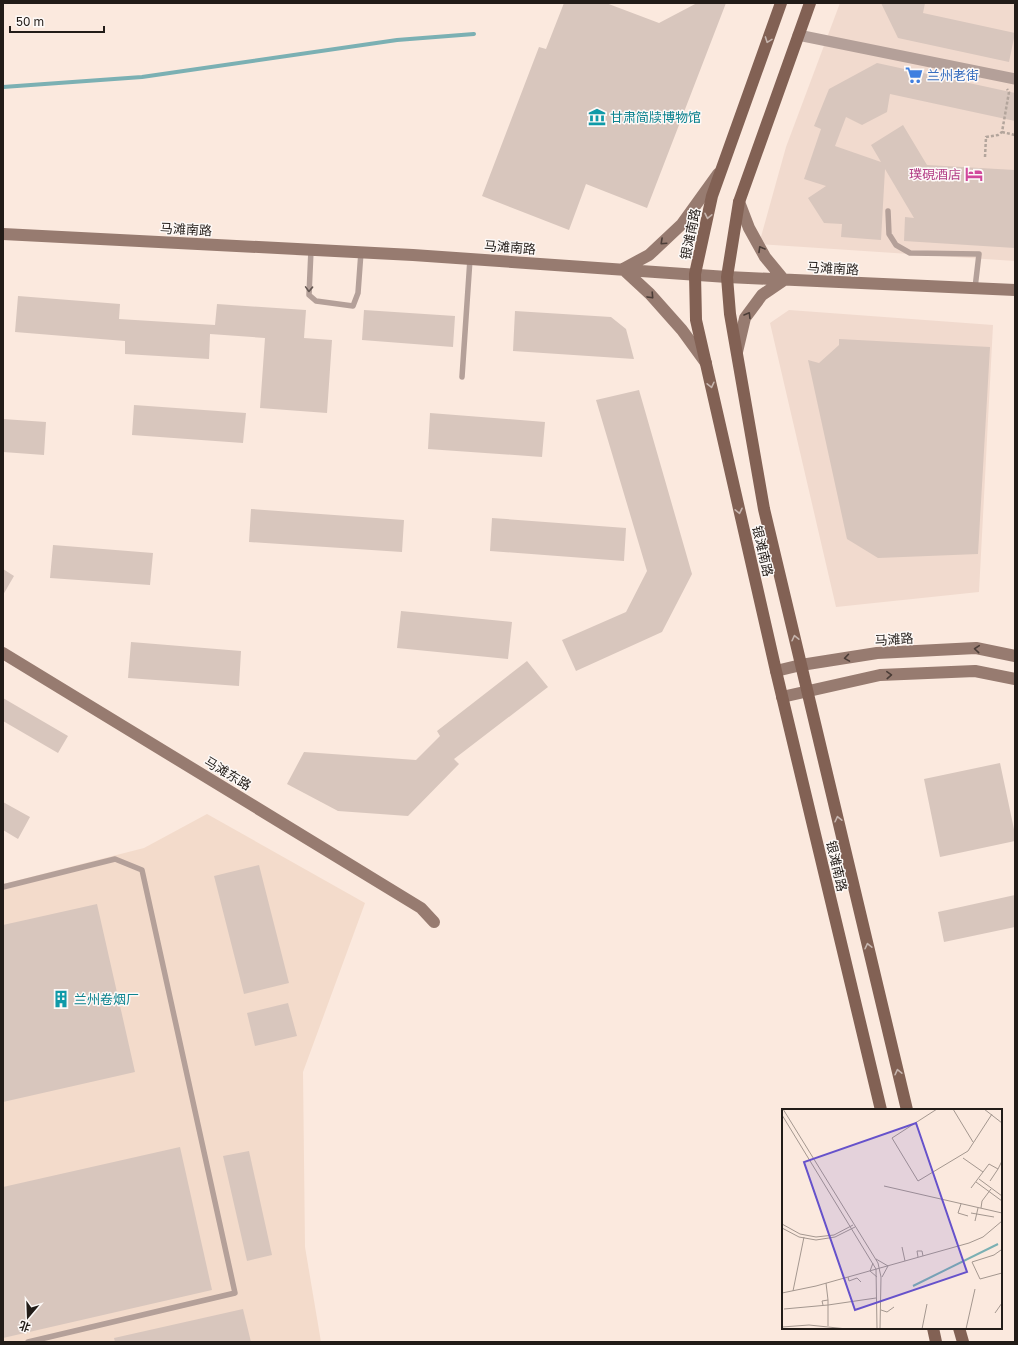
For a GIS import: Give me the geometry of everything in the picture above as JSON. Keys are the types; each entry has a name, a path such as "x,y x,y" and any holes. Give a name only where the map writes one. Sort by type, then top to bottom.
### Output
{"main road":[{"name":"银滩南路","path":"781,3 712,196 695,274 696,320 782,697 881,1109"},
{"name":"银滩南路","path":"810,3 739,202 727,277 730,314 764,510 907,1109"},
{"path":"706,364 682,330 650,294 623,269 649,255 682,224 722,168"},
{"path":"737,352 745,318 762,295 784,280 765,257 749,228 739,202"},
{"name":"马滩南路","path":"3,234 361,252 727,277 1015,290"},
{"name":"马滩路","path":"776,671 801,665 877,653 976,648 1015,656"},
{"name":"马滩东路","path":"3,653 421,908 434,922"},
{"path":"782,697 880,675 975,670 1015,678"},
{"path":"933,1329 936,1342"},
{"path":"960,1329 963,1342"}],"street":[{"path":"798,35 1011,78"}],"lane":[{"path":"888,211 890,234 896,246 910,253 979,254 975,288"},
{"path":"311,250 309,295 316,301 353,306 358,293 361,252"},
{"path":"462,377 470,259"},
{"path":"3,887 115,859 142,870 235,1293 28,1342"}],"path":[{"path":"1002,132 1010,92 1005,88 1011,78"},
{"path":"985,157 986,137 998,135 1002,132 1015,135"}],"shaded area":[{"name":"兰州老街","path":"840,3 1015,3 1015,261 759,244 786,147"},
{"path":"789,310 993,325 979,592 836,607 770,323"},
{"path":"207,814 365,903 303,1072 305,1247 321,1342 3,1342 3,884 144,848"}],"building":[{"name":"甘肃简牍博物馆","path":"564,3 606,3 659,23 697,3 726,3 647,208 586,184 569,230 482,196 539,47 546,49"},
{"path":"881,3 925,3 923,13 1015,33 1009,62 898,38"},
{"path":"877,63 1015,93 1015,121 890,94 887,112 862,125 846,117 835,146 881,162 871,145 903,125 927,165 1015,170 1015,248 904,241 905,217 914,218 885,169 881,240 841,237 842,224 824,223 808,198 826,186 804,179 821,129 814,126 829,89"},
{"path":"18,296 120,304 119,319 215,325 217,304 306,310 304,338 332,340 327,413 260,408 265,338 210,334 209,359 125,354 125,341 15,332"},
{"path":"364,310 455,316 453,347 362,340"},
{"path":"515,311 611,317 626,329 634,359 513,351"},
{"path":"839,339 990,347 978,554 878,558 847,539 808,360 819,363 839,345"},
{"path":"639,390 692,574 662,632 576,671 562,640 626,612 647,571 596,400"},
{"path":"134,405 246,413 243,443 132,435"},
{"path":"430,413 545,422 542,457 428,449"},
{"path":"3,419 46,422 44,455 3,452"},
{"path":"251,509 404,520 402,552 249,542"},
{"path":"492,518 626,528 624,561 490,551"},
{"path":"53,545 153,553 150,585 50,578"},
{"path":"3,569 14,576 3,595"},
{"path":"401,611 512,622 508,659 397,648"},
{"path":"131,642 241,651 239,686 128,678"},
{"path":"527,661 548,687 454,759 459,764 408,816 338,811 287,784 304,752 416,760 440,736 437,731"},
{"path":"3,698 68,736 58,753 3,721"},
{"path":"1000,763 1015,834 1015,841 940,857 924,779"},
{"path":"3,802 30,817 18,839 3,830"},
{"path":"259,865 289,983 244,994 214,876"},
{"path":"1015,895 1015,927 944,942 938,912"},
{"name":"兰州卷烟厂","path":"97,904 135,1072 3,1102 3,925"},
{"path":"288,1003 297,1036 255,1046 247,1013"},
{"path":"180,1147 212,1290 3,1338 3,1187"},
{"path":"249,1151 272,1255 247,1261 223,1156"},
{"path":"243,1309 251,1342 115,1342 114,1338"}],"waterway":[{"path":"3,87 142,77 397,40 474,34"}],"place":[{"name":"兰州老街","path":"914,75"},
{"name":"甘肃简牍博物馆","path":"597,117"},
{"name":"璞硯酒店","path":"974,174"},
{"name":"兰州卷烟厂","path":"61,999"}]}
